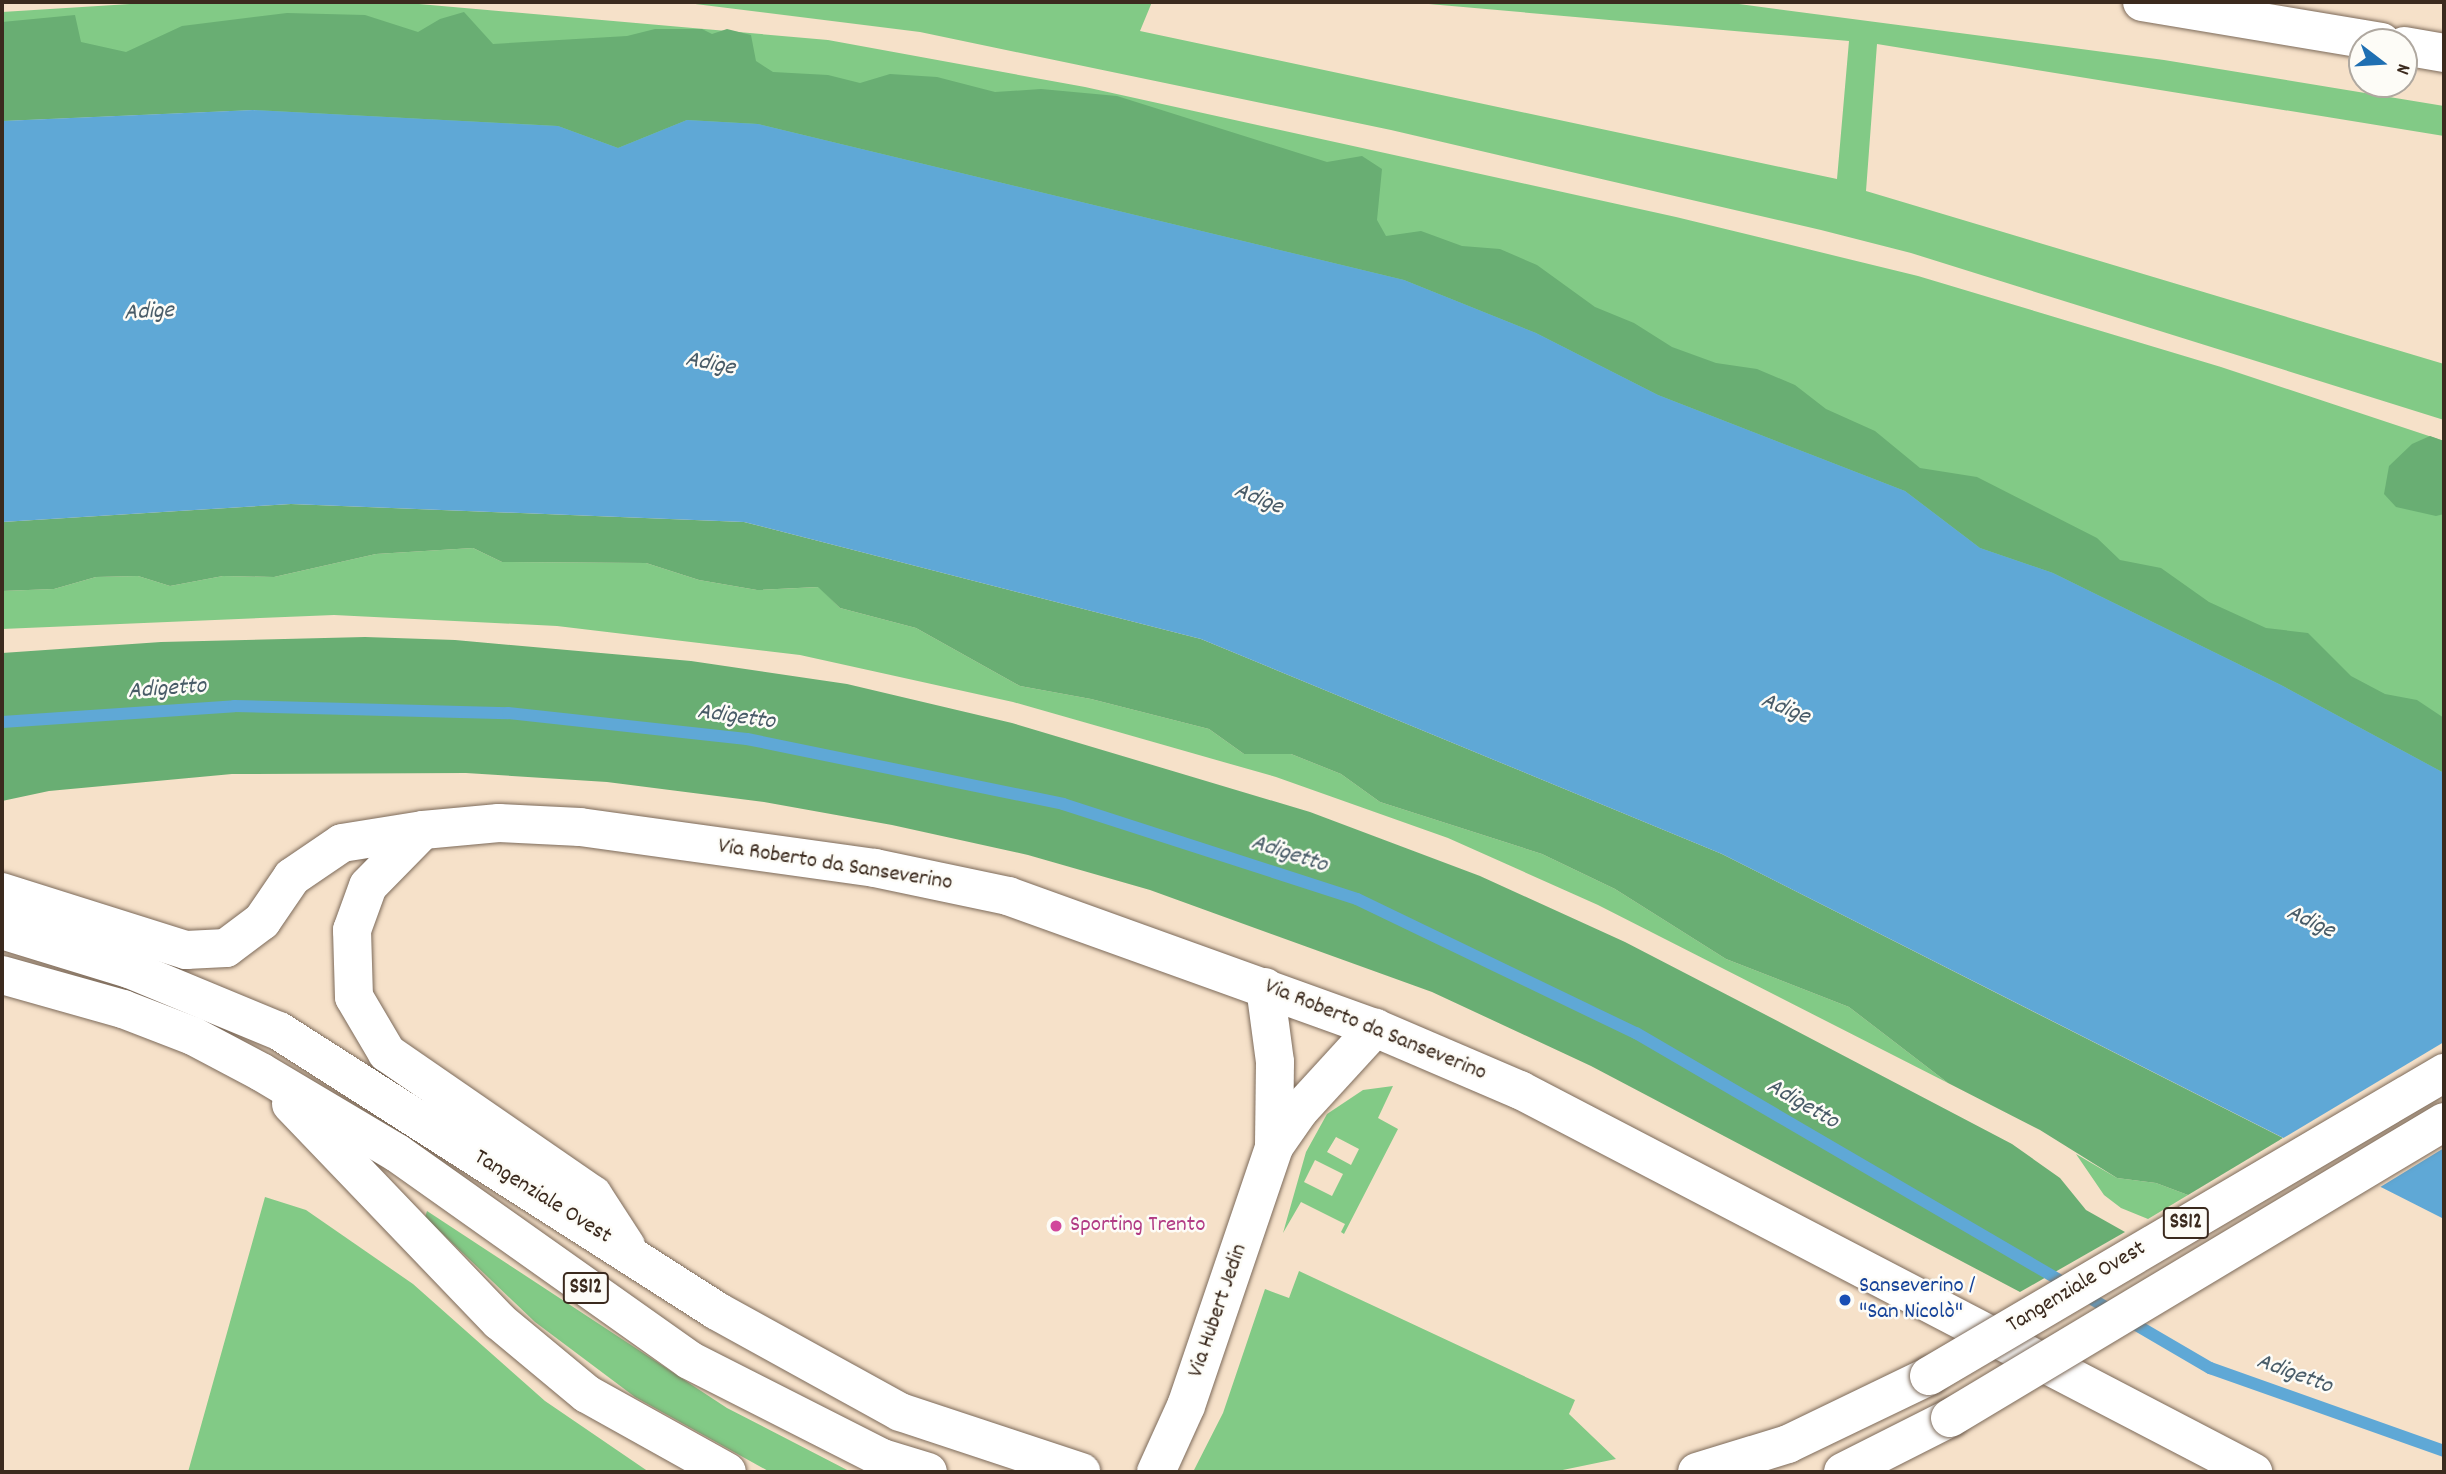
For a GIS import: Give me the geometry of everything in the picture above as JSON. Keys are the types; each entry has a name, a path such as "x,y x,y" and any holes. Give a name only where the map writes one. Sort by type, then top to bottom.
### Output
{"main road":[{"path":"2142,2 2348,36"},
{"path":"2418,48 2444,52"},
{"name":"Via Roberto da Sanseverino","path":"2,892 186,950 226,948 262,921 292,877 342,843 423,830 499,823 580,827 875,868 1008,896 1375,1028 1545,1101 2253,1472"},
{"path":"423,830 368,886 352,930 354,997 387,1053 593,1195 633,1256"},
{"name":"Tangenziale Ovest","path":"2,930 129,969 279,1031 717,1311 900,1412 1081,1472"},
{"name":"Tangenziale Ovest","path":"2,975 123,1009 192,1036 261,1072 397,1153 689,1360 883,1458 928,1472"},
{"name":"Via Hubert Jedin","path":"1265,987 1275,1062 1274,1147"},
{"name":"Via Hubert Jedin","path":"1156,1472 1191,1393 1274,1147 1299,1111 1375,1028"},
{"path":"261,1072 499,1321 587,1394 727,1472"},
{"name":"Tangenziale Ovest","path":"1697,1472 1788,1444 1929,1376 2444,1073"},
{"name":"Tangenziale Ovest","path":"1843,1472 1874,1462 1950,1418 2444,1122"}],"green space":[{"path":"679,2 1152,2 1140,31 1837,179 1849,41 1406,2 1739,4 2164,60 2348,90 2348,98 2395,98 2444,106 2444,136 1877,44 1866,191 2444,364 2444,420 1911,253 1821,230 1391,130 920,32"},
{"path":"130,4 419,4 828,40 1085,87 1676,217 1918,276 2221,367 2444,441 2444,773 254,110 2,121 2,12"},
{"path":"464,12 493,44 627,36 655,29 702,29 712,34 727,29 751,35 756,61 773,72 828,75 860,83 890,74 937,77 995,92 1041,89 1117,96 1327,162 1362,156 1382,169 1377,220 1386,236 1421,231 1462,246 1500,249 1537,265 1595,307 1634,323 1672,347 1716,363 1757,369 1795,385 1826,409 1875,431 1920,468 1977,477 2097,538 2120,560 2161,568 2209,602 2266,628 2308,633 2351,676 2385,694 2417,700 2444,718 2444,773 2281,685 2053,573 1980,548 1905,491 1658,395 1536,333 1404,280 758,124 687,120 618,148 558,126 254,110 2,121 2,22 75,15 81,42 126,52 182,26 287,13 365,15 418,32 440,19"},
{"path":"2430,436 2444,441 2444,514 2436,516 2396,507 2384,494 2389,466 2412,444"},
{"path":"291,504 744,522 1201,639 1722,854 2283,1138 2188,1195 2156,1183 2117,1178 2040,1130 1948,1083 1849,1007 1726,959 1615,889 1542,854 1380,802 1341,774 1291,754 1244,754 1209,729 1091,699 1020,686 916,628 840,608 818,587 757,590 699,580 646,563 502,562 473,548 376,554 274,577 223,576 170,586 138,576 96,577 54,589 2,591 2,522"},
{"path":"473,548 502,562 646,563 699,580 757,590 819,587 840,608 916,628 1020,686 1091,699 1209,729 1244,754 1291,754 1341,774 1380,802 1542,854 1615,889 1726,959 1849,1007 1948,1083 1598,905 1448,838 1276,777 1013,702 800,655 557,626 334,615 2,629 2,591 54,589 96,577 138,576 170,586 223,576 274,577 376,554"},
{"path":"365,637 455,640 691,661 847,684 1012,723 1310,812 1480,876 1625,942 2012,1144 2060,1178 2086,1210 2125,1232 2020,1292 1591,1066 1432,992 1150,890 1028,855 892,825 764,802 607,782 466,773 232,774 49,791 2,801 2,653 161,642"},
{"path":"1393,1086 1378,1118 1398,1129 1344,1234 1341,1232 1345,1224 1301,1202 1283,1233 1306,1152 1327,1114 1363,1090","holes":["1336,1137 1359,1149 1351,1165 1327,1152","1315,1160 1343,1174 1332,1196 1304,1182"]},
{"path":"2076,1154 2117,1178 2156,1183 2188,1195 2148,1219 2121,1208 2104,1195"},
{"path":"265,1197 306,1210 413,1284 545,1401 649,1472 188,1472"},
{"path":"427,1211 727,1408 851,1472 770,1472 635,1397 535,1322 425,1217"},
{"path":"1299,1271 1575,1400 1569,1414 1616,1459 1553,1472 1193,1472 1223,1413 1265,1289 1289,1298"}],"water":[{"name":"Adige","path":"253,110 558,126 618,148 687,120 758,124 1404,280 1536,333 1658,395 1905,491 1980,548 2053,573 2281,685 2444,773 2444,1219 1722,854 1201,639 744,522 291,504 2,522 2,121"}],"pier":[{"path":"2444,1042 2444,1148 2377,1189 2280,1140"}],"waterway":[{"name":"Adigetto","path":"2,722 234,706 508,713 747,739 1063,804 1357,899 1636,1033 2210,1368 2444,1451"}],"place":[{"name":"Sporting Trento","path":"1056,1226"},
{"name":"Sanseverino / \"San Nicolò\"","path":"1845,1300"}]}
